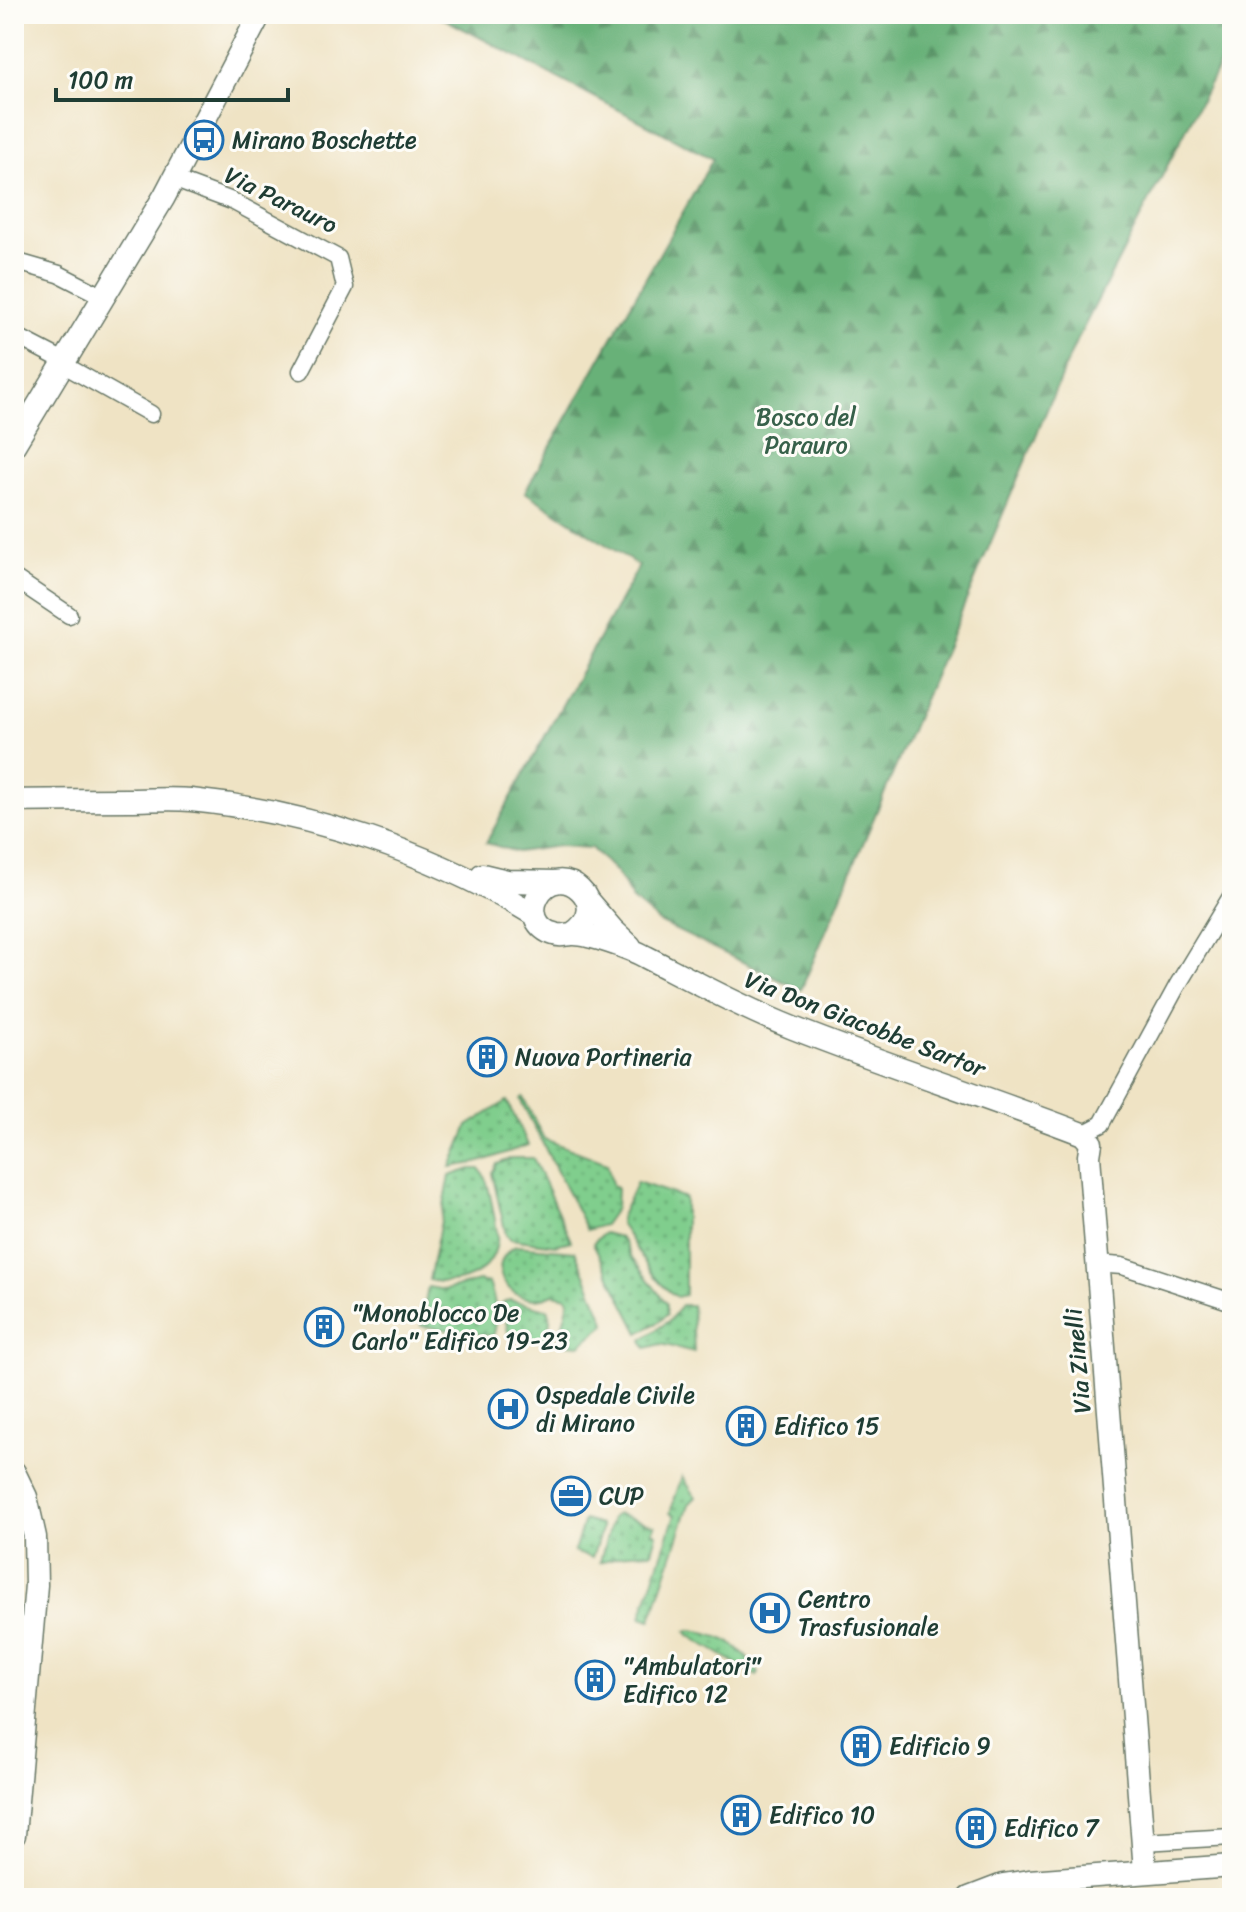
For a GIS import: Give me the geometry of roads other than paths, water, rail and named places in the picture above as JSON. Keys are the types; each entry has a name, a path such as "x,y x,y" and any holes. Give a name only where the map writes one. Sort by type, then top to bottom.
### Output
{"main road":[{"path":"14,445 173,179 260,14"},
{"name":"Via Don Giacobbe Sartor","path":"14,801 188,799 271,811 335,828 435,863 507,881 567,882 577,886 612,929 634,950"},
{"name":"Via Don Giacobbe Sartor","path":"435,863 499,893 535,915 540,925 552,934 572,934 634,950 705,988 792,1027 1083,1134"},
{"path":"535,915 535,903 540,892 556,882"},
{"path":"572,934 588,916 587,900"},
{"name":"Via Zinelli","path":"1083,1134 1091,1143 1089,1156 1096,1264 1145,1871"},
{"path":"14,1472 26,1497 35,1537 36,1585 14,1835"},
{"path":"969,1898 1003,1885 1232,1866"}],"street":[{"name":"Via Parauro","path":"173,179 232,201 338,258 345,287 301,371"},
{"path":"14,261 59,274 104,297"},
{"path":"14,335 151,414"},
{"path":"14,578 69,615"},
{"path":"1083,1134 1102,1124 1177,986 1232,895"},
{"path":"1096,1264 1122,1266 1232,1302"},
{"path":"1143,1842 1232,1837"}],"place":[{"name":"Mirano Boschette","path":"204,140"},
{"name":"Nuova Portineria","path":"487,1057"},
{"name":"\"Monoblocco De Carlo\" Edifico 19-23","path":"324,1327"},
{"name":"Ospedale Civile di Mirano","path":"508,1409"},
{"name":"Edifico 15","path":"746,1426"},
{"name":"CUP","path":"571,1496"},
{"name":"Centro Trasfusionale","path":"770,1613"},
{"name":"\"Ambulatori\" Edifico 12","path":"595,1680"},
{"name":"Edificio 9","path":"861,1746"},
{"name":"Edifico 10","path":"741,1815"},
{"name":"Edifico 7","path":"976,1828"}],"park label":[{"name":"Bosco del Parauro","path":"806,431"}]}
